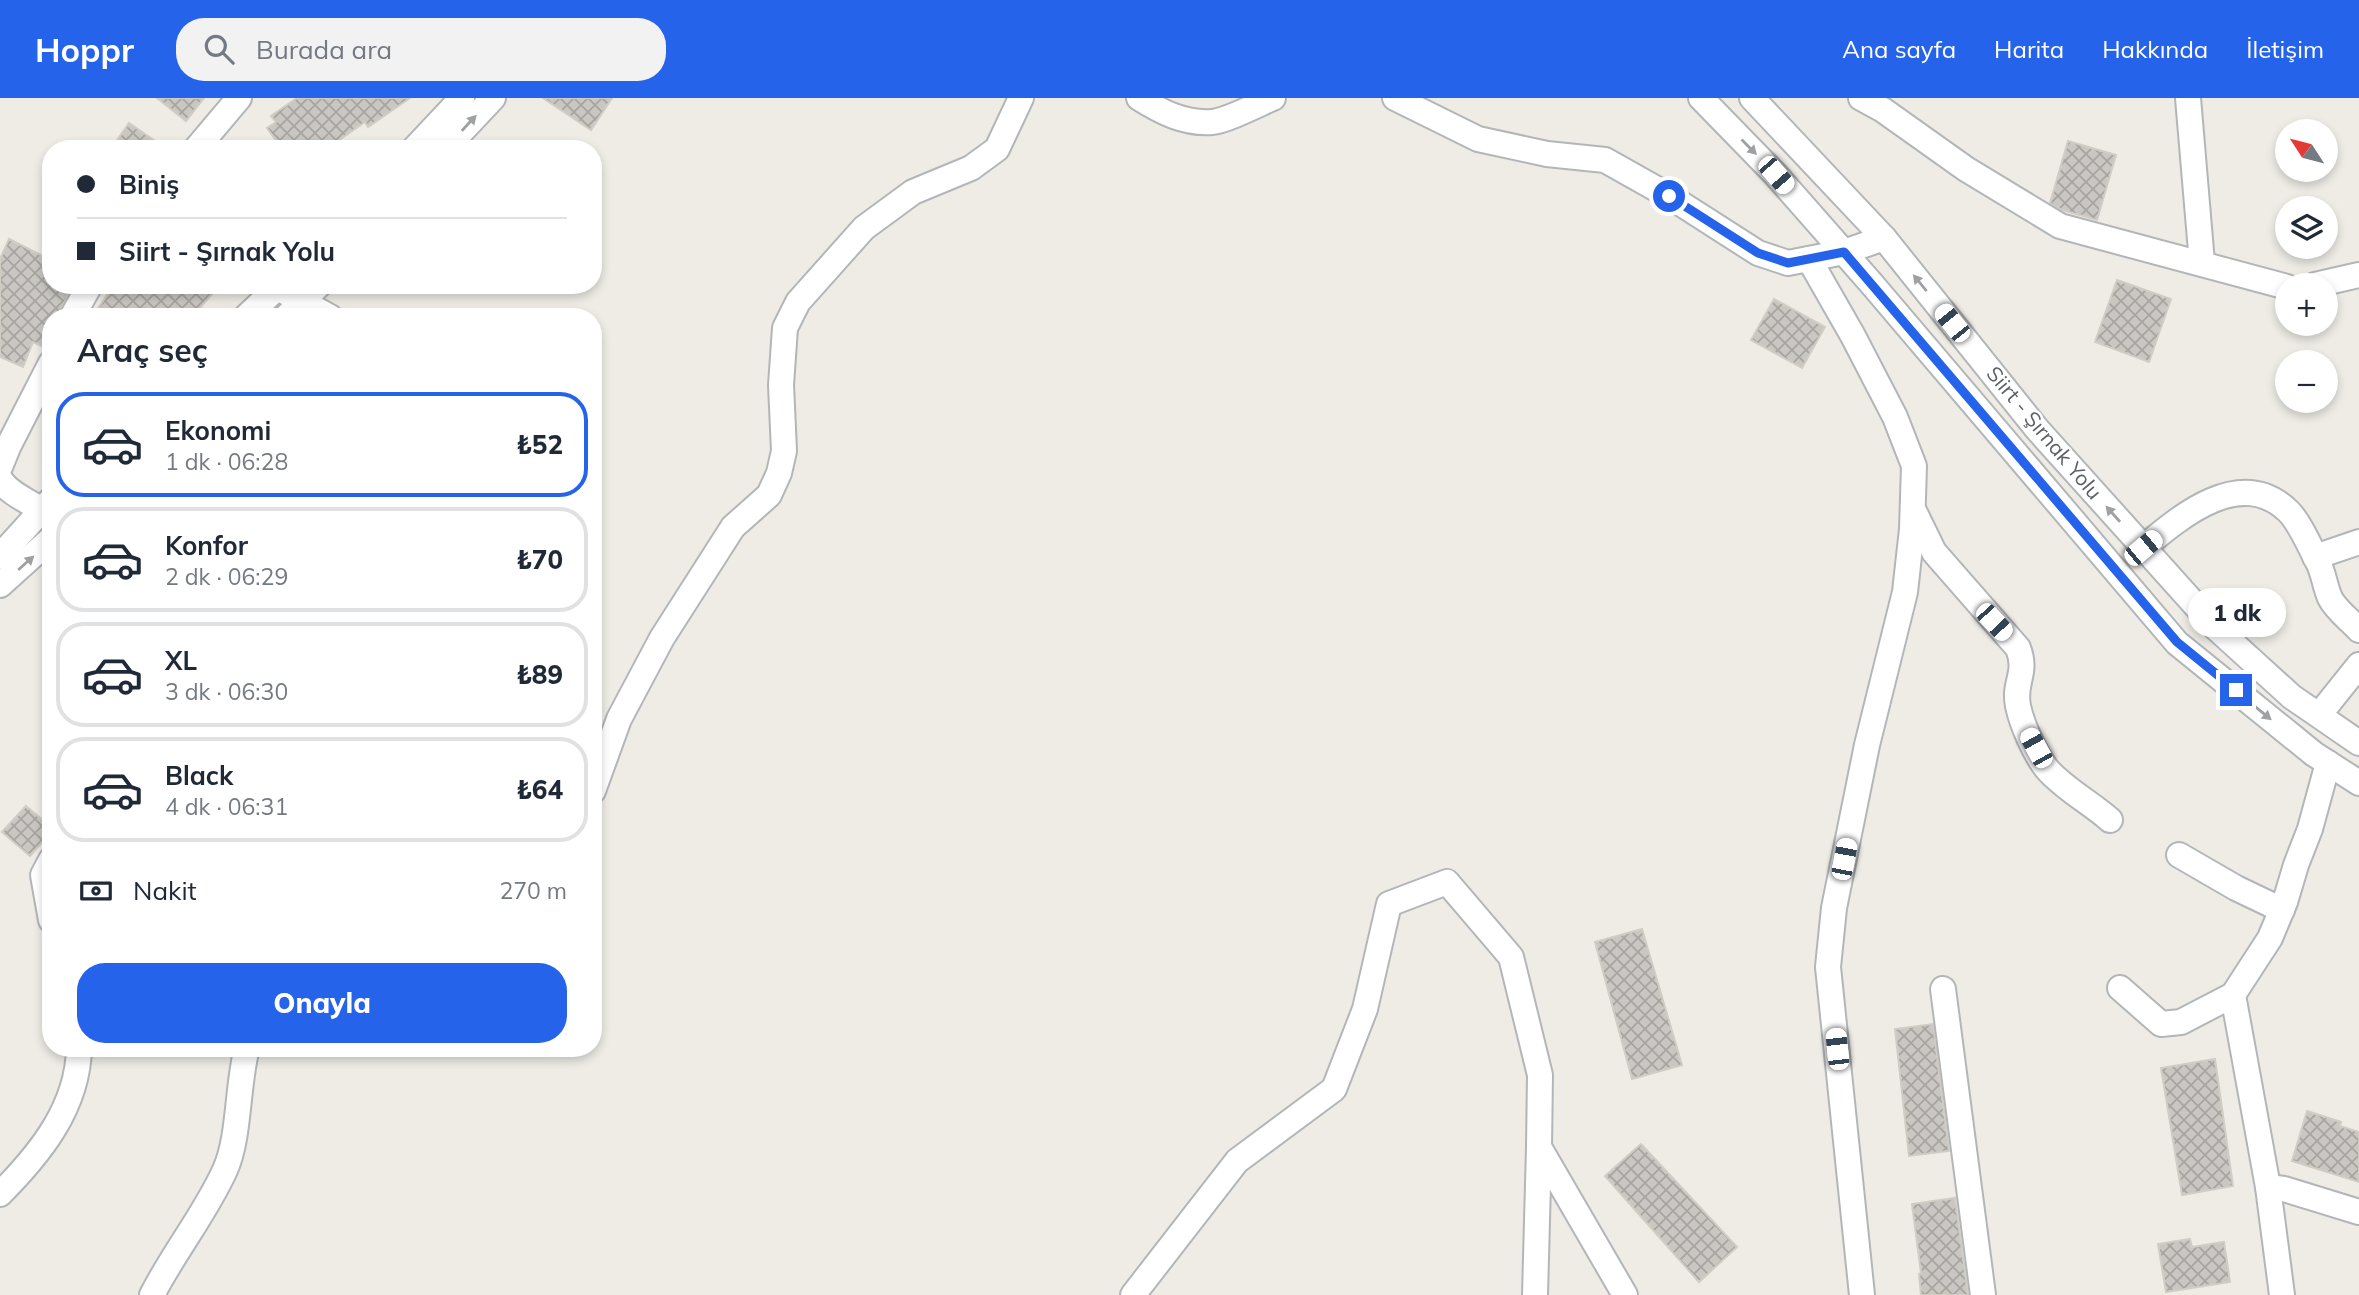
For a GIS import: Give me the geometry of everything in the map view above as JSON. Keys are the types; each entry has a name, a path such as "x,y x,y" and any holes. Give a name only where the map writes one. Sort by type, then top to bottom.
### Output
{"street":[{"path":"204,140 239,98"},
{"path":"419,140 438,109 463,98"},
{"path":"453,140 492,98"},
{"path":"602,766 619,719 662,638 733,527 769,495 779,473 785,451 781,385 785,328 798,303 864,228 913,192 971,168 997,149 1021,98"},
{"path":"1139,98 1157,109 1185,120 1214,122 1273,98"},
{"path":"1395,98 1478,139 1547,154 1605,160 1669,196 1758,253 1788,263 1844,252 1884,237"},
{"name":"Siirt - Şırnak Yolu","path":"1701,98 1776,175 1844,252 2177,642 2314,754 2359,783"},
{"name":"Siirt - Şırnak Yolu","path":"1752,98 1884,237 2037,429 2215,627 2292,697 2359,743"},
{"path":"1861,98 1883,110 1965,169 2060,226 2275,284"},
{"path":"2188,98 2202,263"},
{"path":"1809,258 1895,417 1914,466 1905,592 1864,758 1835,908 1828,967 1862,1295"},
{"path":"2338,280 2359,275"},
{"path":"256,308 270,294"},
{"path":"0,467 42,381"},
{"path":"0,479 9,489 42,503"},
{"path":"2143,548 2176,520 2217,498 2242,491 2269,498 2290,512 2315,556 2331,600 2359,630"},
{"path":"0,556 42,509"},
{"path":"1913,509 1934,552 2018,648 2023,662 2016,693 2018,706 2024,727 2048,769 2110,820"},
{"path":"2315,556 2359,542"},
{"path":"0,585 42,547"},
{"path":"2319,715 2359,665"},
{"path":"2120,988 2161,1024 2181,1023 2233,995 2270,938 2282,910 2310,829 2328,763"},
{"path":"2179,855 2236,888 2282,910"},
{"path":"1133,1295 1237,1161 1334,1089 1365,1009 1390,904 1447,882 1511,957 1540,1075 1535,1295"},
{"path":"1943,989 1983,1295"},
{"path":"2233,995 2268,1187 2282,1295"},
{"path":"0,1194 25,1169 61,1119 75,1079 78,1057"},
{"path":"152,1295 169,1261 191,1230 226,1168 245,1057"},
{"path":"1539,1147 1625,1295"},
{"path":"2268,1187 2284,1189 2359,1212"}],"building":[{"path":"157,98 204,98 186,121"},
{"path":"297,98 410,98 368,127 365,122 339,140 276,140 267,128 276,122 271,116"},
{"path":"543,98 612,98 591,130"},
{"path":"129,123 154,140 117,140"},
{"path":"2068,141 2116,155 2097,220 2062,210 2050,203"},
{"path":"9,239 42,256 42,294 68,294 62,308 42,308 42,346 33,342 23,367 0,357 0,259"},
{"path":"2117,280 2171,299 2149,362 2095,342"},
{"path":"108,294 212,294 200,308 98,308"},
{"path":"1774,299 1825,327 1802,368 1751,340"},
{"path":"26,806 42,819 42,842 30,856 2,832"},
{"path":"1642,929 1682,1065 1632,1079 1595,942"},
{"path":"1933,1024 1949,1151 1909,1156 1895,1029"},
{"path":"2215,1059 2233,1186 2182,1195 2161,1068"},
{"path":"2307,1111 2341,1122 2340,1126 2359,1132 2359,1182 2292,1161"},
{"path":"1641,1144 1737,1247 1699,1282 1605,1176"},
{"path":"1955,1198 1968,1295 1921,1295 1921,1273 1912,1204"},
{"path":"2190,1239 2192,1247 2224,1242 2230,1282 2166,1292 2158,1244"}],"route":[{"path":"1669,196 1758,253 1788,263 1844,252 2177,642 2236,690"}]}
